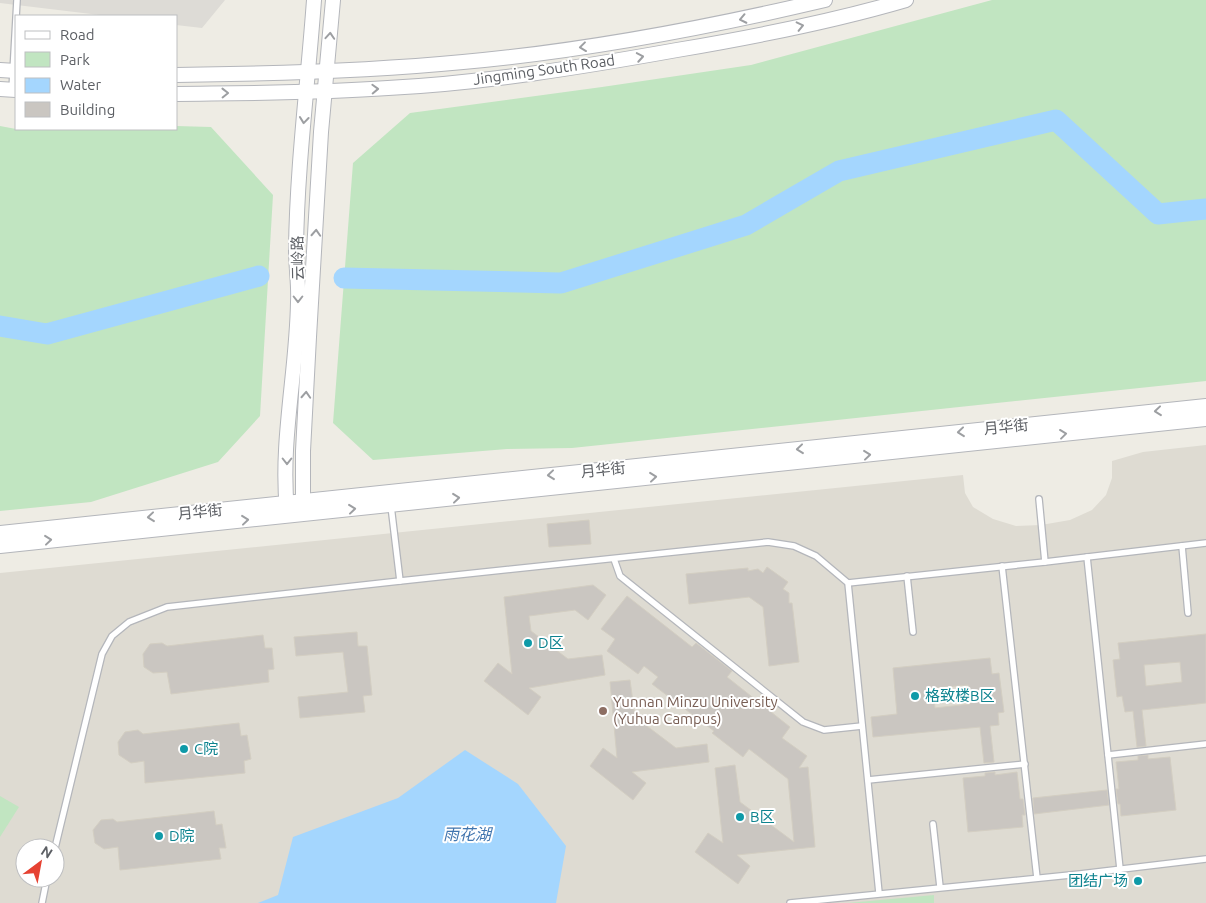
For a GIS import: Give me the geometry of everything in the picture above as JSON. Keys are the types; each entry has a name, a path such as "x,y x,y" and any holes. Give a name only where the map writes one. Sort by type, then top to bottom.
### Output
{"street":[{"name":"云岭路","path":"287,509 287,450 298,302 296,250 299,190 314,0"},
{"name":"云岭路","path":"303,507 309,337 321,132 328,72 333,0"},
{"name":"Jingming South Road","path":"178,75 328,72 465,62 603,44 743,19 825,0"},
{"name":"Jingming South Road","path":"178,94 326,91 466,81 603,63 746,38 880,8 906,0"},
{"name":"月华街","path":"0,546 303,507 1206,406"},
{"name":"月华街","path":"303,507 391,505 1206,419"},
{"name":"月华街","path":"0,533 287,509"}],"lane":[{"path":"16,15 17,0"},
{"path":"9,90 15,20"},
{"path":"1039,500 1045,562"},
{"path":"391,505 400,581"},
{"path":"57,838 102,654 112,636 129,622 167,607 768,542 794,546 816,556 848,583 879,893"},
{"path":"848,583 1206,543"},
{"path":"1182,546 1188,613"},
{"path":"1087,557 1120,869"},
{"path":"614,559 620,576 803,722 824,730 862,726"},
{"path":"1002,566 1037,878"},
{"path":"907,576 913,632"},
{"path":"1108,755 1206,744"},
{"path":"868,780 1025,764"},
{"path":"933,824 940,887"},
{"path":"790,903 1206,859"},
{"path":"42,903 45,888"}],"shaded area":[{"path":"0,0 225,0 202,28 178,25 178,15 100,15 0,3"},
{"name":"Yunnan Minzu University (Yuhua Campus)","path":"1206,445 1206,903 0,903 0,573 963,475 965,493 973,507 993,519 1016,526 1041,525 1070,520 1092,510 1106,495 1112,478 1112,461 1143,452"}],"green space":[{"path":"992,0 1206,0 1206,381 572,448 507,449 373,460 333,423 353,163 410,113 751,65"},
{"path":"0,126 15,130 178,130 178,126 211,127 273,195 260,416 218,462 91,502 0,511"},
{"path":"0,796 19,807 0,837"},
{"path":"934,895 934,903 848,903"}],"water":[{"name":"雨花湖","path":"465,750 518,784 566,846 556,903 258,903 278,895 293,837 398,798"}],"building":[{"path":"589,520 591,544 549,547 547,524"},
{"path":"767,567 788,582 783,589 789,593 789,603 792,603 799,662 769,666 763,607 749,597 689,604 686,574 748,568 748,571 758,569 763,573"},
{"name":"D区","path":"593,585 606,595 588,620 575,610 529,616 531,631 568,659 602,655 605,675 529,688 541,697 528,715 484,681 498,663 512,674 504,597"},
{"path":"627,596 692,647 696,643 732,671 727,677 790,727 782,738 807,756 799,768 808,767 815,847 737,855 750,866 738,884 695,852 708,833 723,843 715,768 735,765 740,802 794,842 788,779 749,749 743,757 712,733 714,731 652,684 658,677 644,666 638,674 607,651 615,639 601,629"},
{"path":"357,632 358,646 367,646 372,695 363,696 365,712 300,718 298,697 348,692 343,652 296,656 294,637"},
{"path":"1206,634 1206,703 1142,710 1146,746 1137,747 1133,711 1125,712 1122,696 1117,697 1113,660 1120,659 1118,643","holes":["1180,662 1182,682 1146,686 1144,665"]},
{"path":"263,635 265,648 272,648 274,669 268,670 269,682 171,694 167,672 153,673 144,667 143,654 150,644 162,643 167,646"},
{"name":"格致楼B区","path":"990,658 992,674 999,673 1004,712 998,713 999,725 990,726 994,762 984,763 980,727 873,737 871,717 897,714 893,668","holes":["968,685 970,704 935,708 933,688"]},
{"path":"630,680 635,717 676,748 707,744 709,762 632,772 646,783 633,800 590,766 603,748 617,758 610,682"},
{"name":"C院","path":"239,723 241,736 247,735 251,759 244,761 245,773 145,783 144,761 131,763 119,755 118,742 125,732 138,730 143,734"},
{"path":"1148,755 1148,759 1170,757 1176,810 1121,816 1116,789 1119,789 1116,762 1138,760 1138,756"},
{"path":"995,772 995,775 1017,772 1020,799 1023,799 1025,815 1022,815 1023,827 968,832 963,778 985,776 985,773"},
{"path":"1107,790 1109,805 1034,814 1033,798"},
{"name":"D院","path":"214,811 216,825 222,824 226,848 219,848 221,859 120,870 118,847 104,849 95,843 93,830 101,820 113,819 117,822"}],"waterway":[{"path":"344,278 561,283 746,225 839,171 1056,120 1158,214 1206,209"},
{"path":"0,326 47,334 259,276"}],"place":[{"name":"D区","path":"528,643"},
{"name":"格致楼B区","path":"915,696"},
{"name":"Yunnan Minzu University (Yuhua Campus)","path":"603,711"},
{"name":"C院","path":"184,749"},
{"name":"B区","path":"740,817"},
{"name":"D院","path":"159,836"},
{"name":"团结广场","path":"1138,881"}]}
